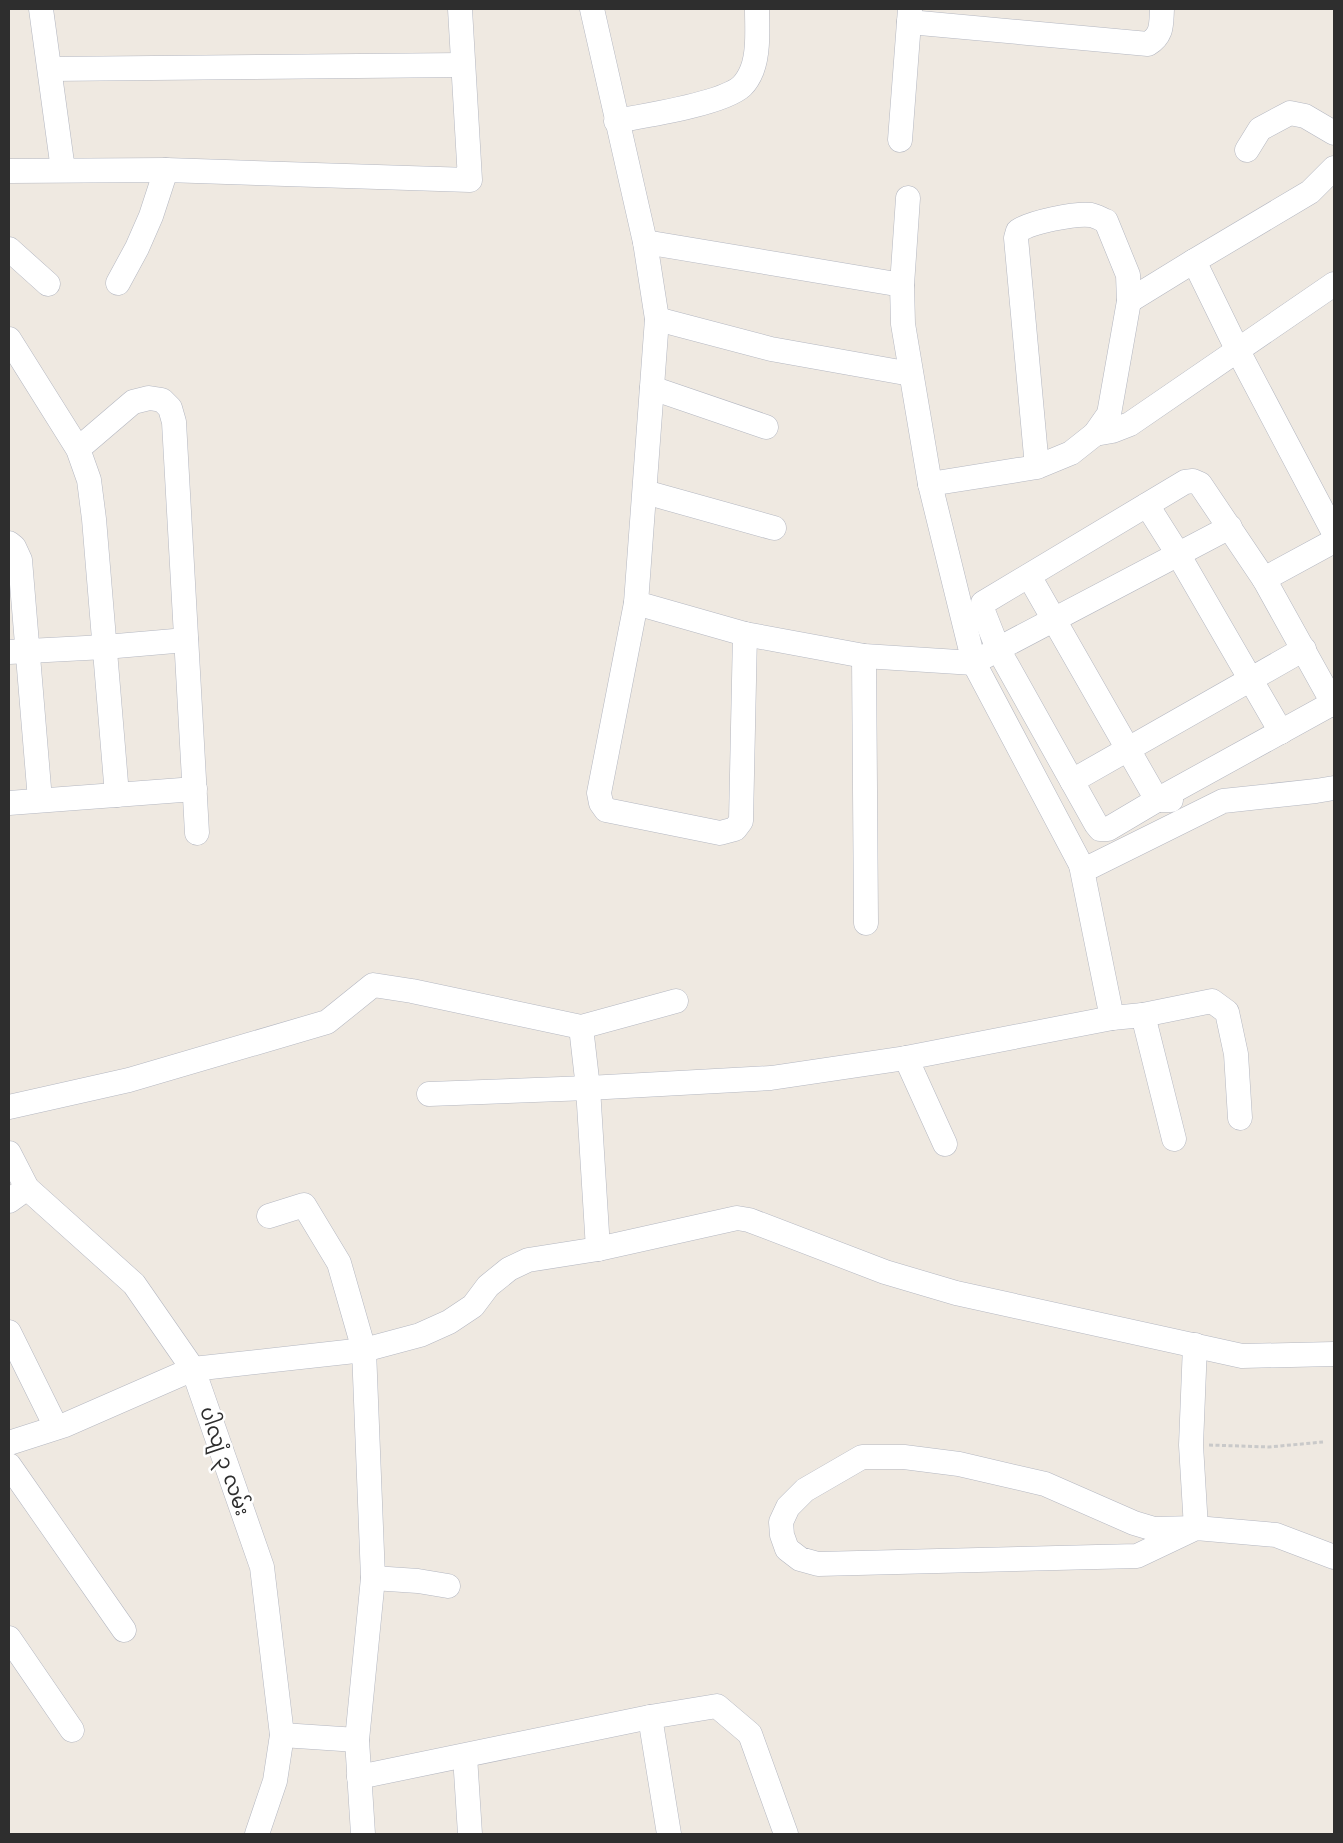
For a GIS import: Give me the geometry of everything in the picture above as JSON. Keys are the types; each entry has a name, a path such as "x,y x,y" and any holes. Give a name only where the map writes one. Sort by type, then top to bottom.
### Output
{"street":[{"path":"41,9 63,170"},
{"path":"9,171 166,170 470,180 460,9"},
{"path":"592,9 645,242 657,320 636,603 599,793 601,803 606,810 720,833 734,829 741,821 745,634"},
{"path":"616,121 685,107 727,95 742,86 752,70 757,9"},
{"path":"900,140 910,16 1148,44 1156,39 1160,31 1162,9"},
{"path":"50,69 462,65"},
{"path":"1247,150 1260,128 1290,113 1305,116 1334,133"},
{"path":"1129,302 1310,192 1334,168"},
{"path":"118,283 137,248 151,216 166,170"},
{"path":"908,198 902,285 903,324 930,484 974,662 1081,864 1112,1018"},
{"path":"930,484 1036,467 1070,453 1095,434 1109,414 1129,302 1128,275 1106,222 1093,215 1076,215 1025,225 1018,231 1016,238 1036,467"},
{"path":"645,242 902,285"},
{"path":"9,250 48,284"},
{"path":"1194,261 1238,350 1334,533"},
{"path":"1095,434 1112,431 1130,424 1334,284"},
{"path":"657,320 771,349 911,374"},
{"path":"9,339 78,449 89,480 94,519 117,794"},
{"path":"652,388 766,427"},
{"path":"78,449 133,402 149,398 162,400 170,408 174,422 197,833"},
{"path":"1193,481 1200,484 1230,527 1264,579 1334,704 1156,800 1108,829 1100,829 998,649 982,611 983,603 1185,482 1193,481"},
{"path":"645,492 774,528"},
{"path":"1147,505 1178,554 1281,732"},
{"path":"636,603 745,634 864,656 974,662 1230,527"},
{"path":"1264,579 1334,541"},
{"path":"9,543 14,547 20,560 18,651 40,800"},
{"path":"1029,576 1156,800"},
{"path":"18,651 105,647 186,640"},
{"path":"1072,782 1304,650"},
{"path":"864,656 866,923"},
{"path":"1156,800 1223,801 1334,788"},
{"path":"9,803 195,789"},
{"path":"1081,864 1090,867 1223,801"},
{"path":"9,1107 129,1080 327,1022 373,985 412,991 581,1027 676,1001"},
{"path":"429,1094 771,1078 906,1058 1112,1018 1143,1016 1212,1001 1227,1012 1236,1054 1240,1118"},
{"path":"1143,1016 1174,1139"},
{"path":"581,1027 588,1088 598,1249"},
{"path":"906,1058 945,1144"},
{"name":"ပါလျံ ၃ လမ်း","path":"9,1153 18,1194 134,1284 193,1369 262,1567 282,1735 275,1781 257,1834"},
{"path":"269,1216 304,1205 339,1262 364,1350 373,1578 357,1740 363,1834"},
{"path":"9,1443 56,1427 193,1369 364,1350 420,1335 449,1322 474,1306 488,1286 508,1269 528,1260 598,1249 737,1218 748,1220 885,1272 956,1293 1242,1356 1334,1354"},
{"path":"9,1332 56,1427"},
{"path":"1194,1345 1191,1445 1196,1528"},
{"path":"1196,1528 1137,1556 818,1564 800,1559 787,1549 782,1535 781,1522 788,1507 805,1490 862,1457 904,1456 959,1464 1045,1484 1134,1523 1154,1529 1196,1528 1276,1535 1334,1557"},
{"path":"9,1465 124,1630"},
{"path":"373,1578 418,1581 448,1586"},
{"path":"9,1638 72,1730"},
{"path":"359,1777 650,1717 717,1706 750,1734 786,1834"},
{"path":"650,1717 669,1834"},
{"path":"282,1735 357,1740"},
{"path":"465,1756 470,1834"}],"path":[{"path":"1191,1445 1269,1446 1323,1442"}]}
